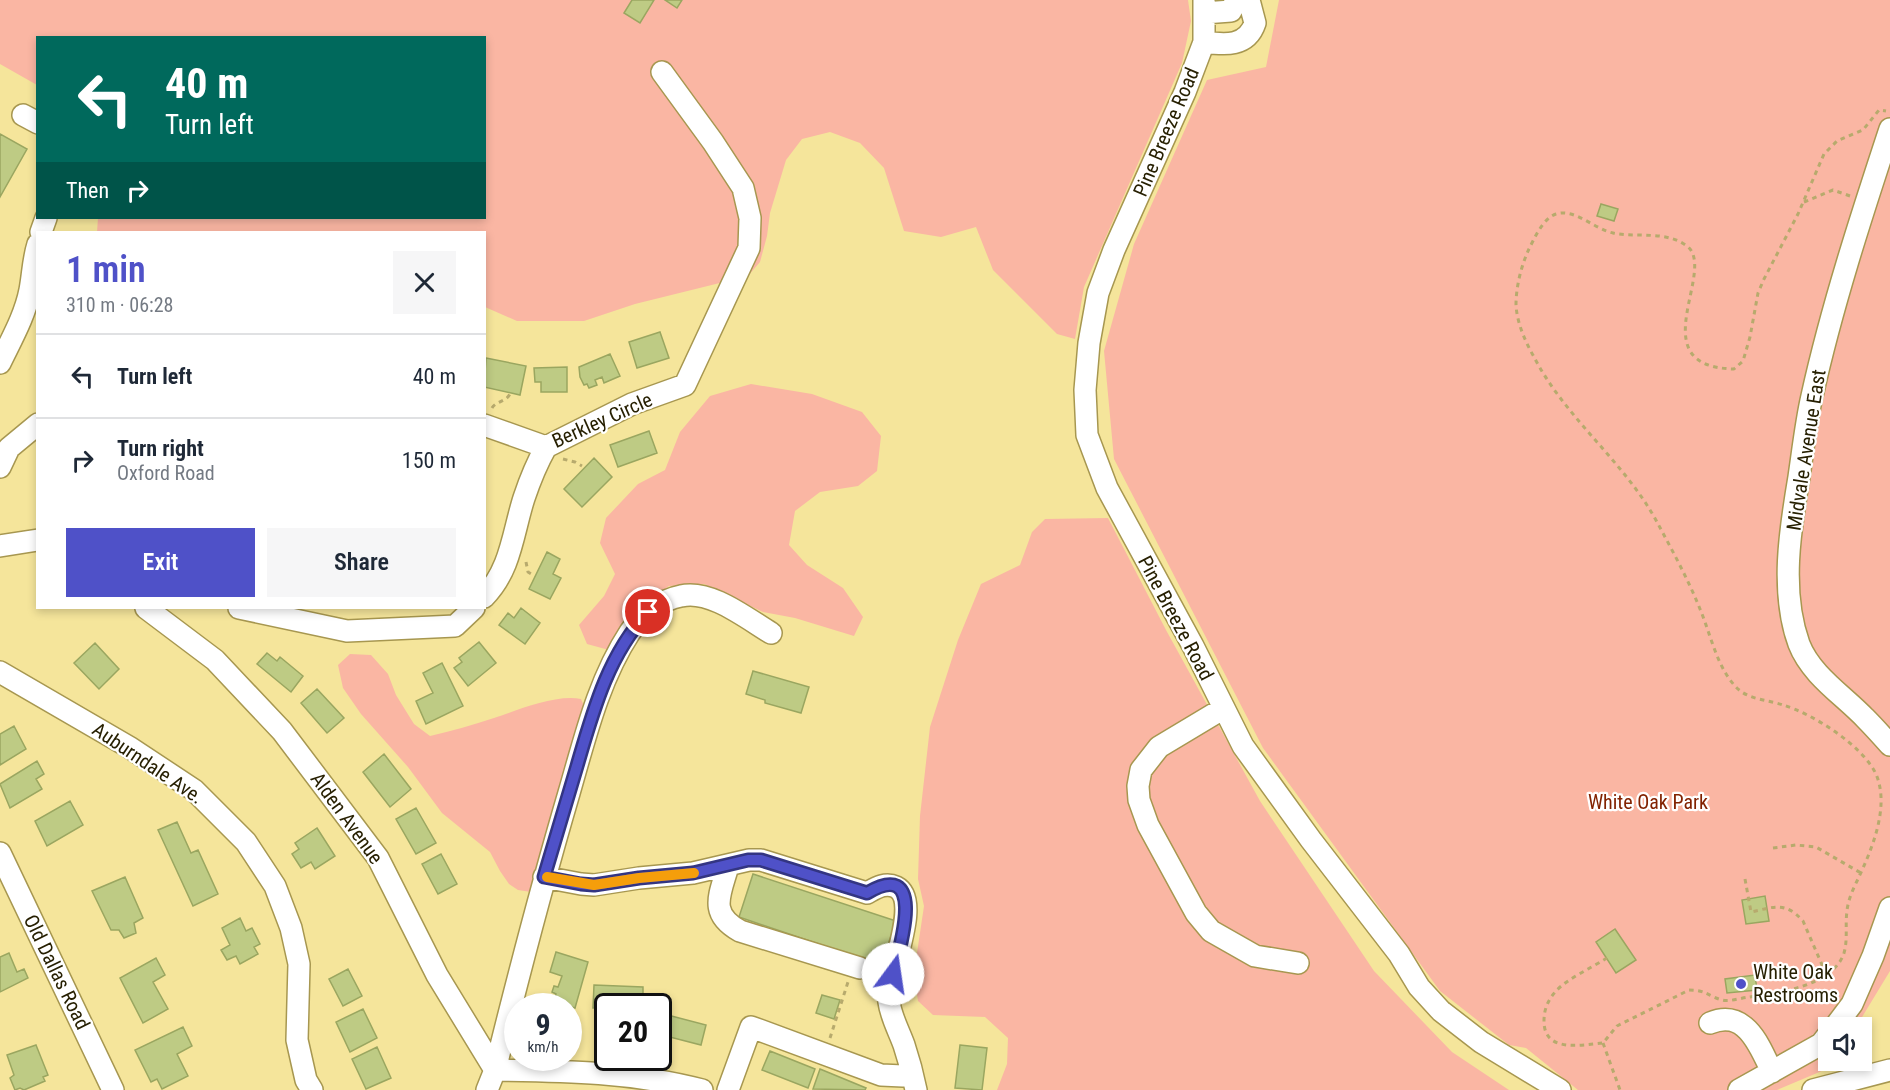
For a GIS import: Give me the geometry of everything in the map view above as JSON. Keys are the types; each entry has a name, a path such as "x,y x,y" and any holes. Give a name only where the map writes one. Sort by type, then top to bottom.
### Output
{"street":[{"path":"1236,0 1231,11 1204,7 1204,42 1227,45 1247,36 1255,23 1249,0"},
{"name":"Pine Breeze Road","path":"1204,42 1185,92 1114,250 1098,293 1089,343 1085,390 1087,435 1107,488 1249,755 1311,840 1400,954 1419,987 1441,1011 1480,1042 1560,1090"},
{"name":"Berkley Circle","path":"487,420 546,447 632,404 685,386 749,248 750,218 743,188 662,72"},
{"name":"Midvale Avenue East","path":"1890,129 1832,315 1811,398 1792,516 1788,584 1791,617 1800,645 1809,661 1826,682 1865,717 1890,745"},
{"path":"0,363 22,317 30,291 36,250"},
{"path":"0,467 9,448 36,426"},
{"path":"486,595 495,585 506,563 523,499 536,465 546,447"},
{"path":"0,546 36,540"},
{"path":"487,1090 495,1070 544,877 594,705 631,630 648,612 665,601 693,594 705,596 771,633"},
{"name":"Alden Avenue","path":"147,609 215,660 282,730 378,858 437,975 495,1070"},
{"path":"244,609 347,631 455,626 473,609"},
{"name":"Auburndale Ave.","path":"0,672 129,747 194,790 246,842 275,886 291,928 299,964 297,1040 306,1080 312,1090"},
{"path":"1224,708 1159,747 1141,770 1138,786 1139,801 1148,825 1196,913 1211,932 1255,956 1298,963"},
{"name":"Old Dallas Road","path":"0,853 113,1090"},
{"path":"544,877 594,885 693,873 748,860 761,860 867,893 886,885 895,886 901,890 906,906 906,917 891,980 889,1001 914,1082"},
{"path":"728,866 718,903 719,911 729,925 740,931 857,967"},
{"path":"1842,1017 1852,1004 1873,956 1890,908"},
{"path":"1710,1023 1726,1020 1748,1028 1772,1072"},
{"path":"728,1090 751,1027 881,1075 903,1076 914,1082"},
{"path":"1739,1090 1818,1046"},
{"path":"495,1070 584,1071 670,1081 702,1090"},
{"path":"1813,1090 1890,1070"}],"path":[{"path":"1606,958 1557,989 1548,1000 1544,1012 1544,1025 1547,1036 1552,1042 1560,1045 1603,1043 1617,1026 1689,990 1702,990 1723,1000 1792,990 1826,974 1840,962 1846,947 1847,910 1851,894 1870,854 1882,799 1876,773 1859,753 1832,728 1782,704 1741,692 1728,677 1700,609 1655,519 1638,492 1568,409 1543,375 1524,339 1516,306 1520,274 1537,234 1550,216 1561,212 1572,213 1597,229 1616,234 1672,238 1689,247 1695,256 1685,325 1688,348 1708,366 1734,369 1743,360 1750,338 1758,293 1804,202 1824,154 1837,141 1863,130 1879,110 1890,113"},
{"path":"1804,202 1833,190 1866,201"},
{"path":"487,420 494,404 504,400 510,394"},
{"path":"1773,848 1796,845 1815,847 1861,873"},
{"path":"1745,879 1750,912 1781,906 1797,914 1803,921 1826,974"},
{"path":"824,1054 857,967"},
{"path":"1603,1043 1620,1090"}],"green space":[{"path":"0,0 1188,0 1191,21 1182,63 1084,287 1075,339 1057,334 993,270 976,227 941,237 904,231 884,168 860,143 830,132 802,139 786,160 770,213 760,262 748,276 635,304 584,321 517,321 486,307 486,231 97,231 98,219 486,219 486,36 36,36 36,84 0,64"},
{"name":"White Oak Park","path":"1279,0 1890,0 1890,971 1862,1017 1818,1017 1818,1071 1822,1071 1777,1090 1578,1090 1526,1048 1509,1045 1440,991 1263,748 1114,459 1104,351 1134,244 1207,80 1266,67"},
{"path":"751,384 812,394 862,412 881,436 877,471 858,486 820,492 795,511 789,545 807,565 843,588 863,617 854,636 795,618 763,612 704,584 669,586 652,598 609,650 587,644 579,625 604,596 615,574 600,543 606,518 638,484 665,470 680,432 710,396"},
{"path":"1108,518 1166,630 1260,801 1374,971 1452,1052 1509,1090 997,1090 1007,1064 1008,1038 985,1017 933,1015 918,1001 914,973 924,906 918,879 920,816 930,727 958,640 981,584 1020,565 1032,532 1045,519"},
{"path":"350,654 371,655 388,674 396,695 414,724 430,736 549,701 581,699 584,706 531,892 518,890 509,884 490,852 442,813 408,767 361,714 343,688 338,665"}],"building":[{"path":"632,0 654,0 640,23 624,13"},
{"path":"665,0 682,0 677,8"},
{"path":"0,134 27,149 0,197"},
{"path":"1601,204 1618,209 1614,221 1597,216"},
{"path":"660,332 669,358 637,368 629,342"},
{"path":"610,354 620,376 604,383 602,377 595,380 597,385 589,388 587,384 584,385 579,367"},
{"path":"486,358 526,366 520,395 486,387"},
{"path":"567,367 567,392 541,392 541,382 535,382 534,368"},
{"path":"649,431 657,453 618,467 610,445"},
{"path":"594,458 612,477 582,507 564,489"},
{"path":"547,552 560,559 553,574 561,578 550,599 529,589"},
{"path":"521,608 540,623 525,644 499,625 508,613 514,618"},
{"path":"479,642 496,663 468,686 454,668 462,662 459,658"},
{"path":"95,643 119,669 99,689 74,663"},
{"path":"267,653 277,661 280,657 303,676 291,692 257,664"},
{"path":"442,663 463,706 426,724 416,701 433,693 423,673"},
{"path":"753,671 809,687 801,713 765,703 765,700 746,694"},
{"path":"317,689 344,718 327,733 301,703"},
{"path":"14,726 26,749 0,765 0,734"},
{"path":"384,754 411,789 390,807 363,772"},
{"path":"37,761 44,774 36,779 42,789 10,808 0,784"},
{"path":"70,801 83,825 47,846 35,821"},
{"path":"416,808 436,843 416,854 396,819"},
{"path":"177,822 191,853 198,850 218,894 193,906 158,830"},
{"path":"317,828 335,856 315,869 311,862 301,868 292,854 299,849 295,843"},
{"path":"441,854 457,884 438,894 422,864"},
{"path":"753,874 896,921 881,965 739,917"},
{"path":"125,877 143,918 134,923 136,933 124,938 119,930 111,930 92,891"},
{"path":"1765,896 1769,921 1746,924 1742,900"},
{"path":"240,918 246,931 252,928 260,944 254,947 258,954 240,964 236,956 227,960 221,950 230,945 222,928"},
{"path":"1615,929 1636,960 1616,973 1596,942"},
{"path":"556,952 588,962 579,993 552,992 554,986 558,987 562,976 550,972"},
{"path":"9,953 17,972 24,969 28,978 0,992 0,957"},
{"path":"156,958 165,975 153,982 168,1009 143,1023 120,978"},
{"path":"348,969 362,996 343,1006 329,979"},
{"name":"White Oak Restrooms","path":"1755,975 1757,990 1727,993 1725,979"},
{"path":"594,985 643,987 643,993 594,993 593,1008"},
{"path":"822,995 840,1000 834,1019 816,1013"},
{"path":"363,1009 377,1038 350,1052 336,1022"},
{"path":"672,1016 706,1025 701,1045 672,1038"},
{"path":"183,1027 192,1046 177,1054 188,1076 162,1089 157,1079 151,1082 135,1050"},
{"path":"36,1045 48,1075 43,1077 45,1081 24,1090 20,1088 15,1090 10,1078 14,1075 7,1055"},
{"path":"960,1045 987,1048 982,1090 955,1088"},
{"path":"377,1047 391,1078 366,1089 352,1059"},
{"path":"770,1051 815,1069 808,1088 762,1070"},
{"path":"820,1069 866,1088 865,1090 813,1089"}],"slow traffic":[{"path":"547,877 594,885 694,873"}],"place":[{"name":"White Oak Restrooms","path":"1741,984"}],"route":[{"path":"648,612 631,630 594,705 544,877 594,885 680,875 748,860 761,860 867,893 886,885 895,886 901,890 904,897 906,917 893,974"}]}
